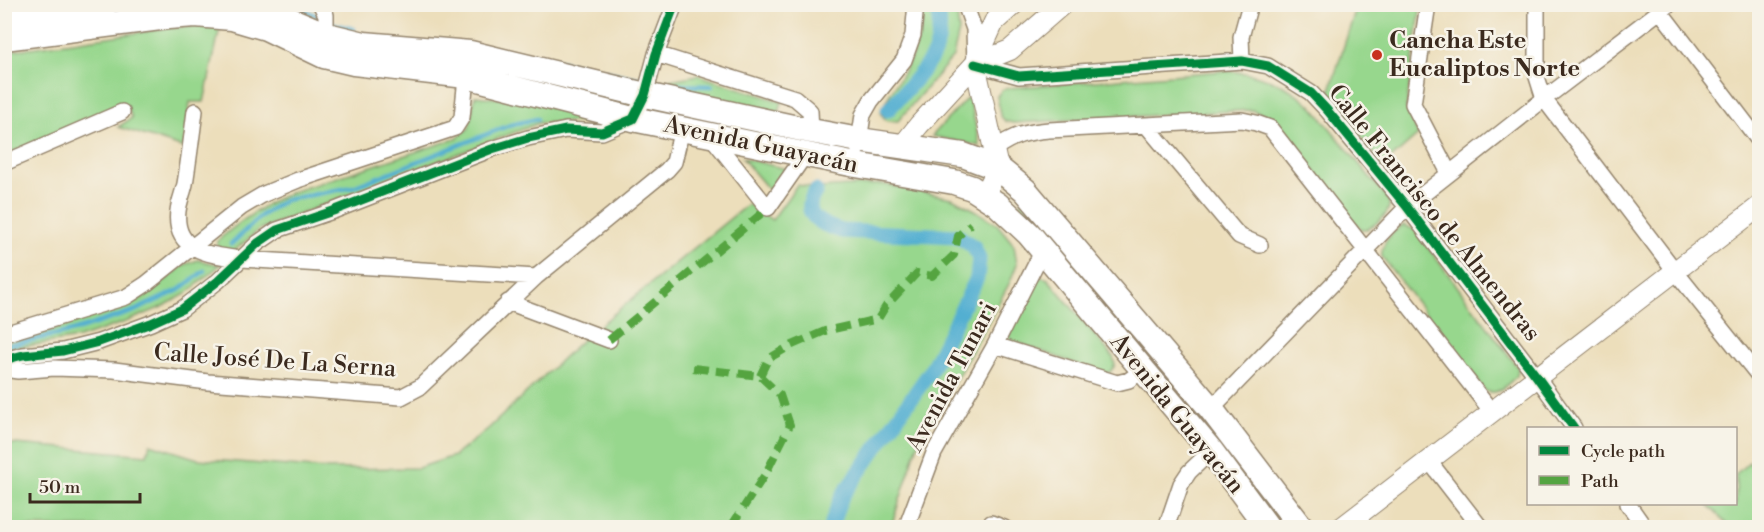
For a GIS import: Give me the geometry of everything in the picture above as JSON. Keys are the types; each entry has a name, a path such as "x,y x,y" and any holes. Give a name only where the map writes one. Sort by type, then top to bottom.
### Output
{"main road":[{"path":"4,18 105,4"},
{"name":"Avenida Guayacán","path":"253,4 354,63 466,76 633,119 805,155 954,182 972,188 998,204 1020,223 1211,451 1268,528"},
{"name":"Avenida Guayacán","path":"4,38 195,15 232,18 326,46 364,44 470,53 645,96 811,131 996,159 1025,190 1210,410 1302,528"}],"street":[{"path":"311,4 321,5 326,15 326,46"},
{"path":"4,360 81,346 126,333 182,309 218,281 258,243 278,230 492,149 566,130 602,132 633,119 645,96 656,54 675,4"},
{"path":"856,165 863,116 871,101 904,60 913,35 916,4"},
{"path":"964,4 974,28 975,64 996,159"},
{"path":"903,146 919,125 975,64 994,22 1014,4"},
{"path":"975,64 1010,50 1063,4"},
{"path":"1242,61 1241,38 1250,4"},
{"path":"1428,4 1413,104 1449,173"},
{"path":"1537,4 1537,77 1544,99 1675,271 1760,377"},
{"path":"1210,410 1407,207 1664,8 1760,142"},
{"path":"4,334 126,297 193,248 242,207 264,194 298,180 455,128 462,117 470,53"},
{"path":"656,54 795,98 810,111 811,131"},
{"name":"Calle Francisco de Almendras","path":"975,64 1019,76 1242,61 1268,66 1311,93 1327,110 1407,207 1573,427"},
{"path":"195,111 178,212 180,233 193,248 210,255 241,259 536,278"},
{"path":"4,163 122,112"},
{"path":"984,196 996,159 1012,137 1028,132 1242,120 1270,128 1492,411"},
{"path":"1146,125 1239,236 1260,245"},
{"name":"Calle José De La Serna","path":"5,369 18,371 54,368 114,370 208,382 401,397 420,387 536,278 668,170 674,162 682,129"},
{"path":"710,135 768,208 805,155"},
{"path":"1341,528 1760,206"},
{"name":"Avenida Tunari","path":"909,526 934,453 995,345 1043,250"},
{"path":"508,303 609,340"},
{"path":"995,345 1117,383 1129,380 1143,370"},
{"path":"1166,528 1181,484 1211,451"},
{"path":"1429,461 1481,528"},
{"path":"1629,505 1645,528"},
{"path":"990,528 992,523 1004,528"}],"green space":[{"path":"924,5 956,5 959,31 953,57 898,121 887,121 881,114 882,109 913,53 920,35"},
{"path":"1357,5 1421,5 1406,108 1418,135 1384,165 1328,96"},
{"path":"220,27 204,102 190,102 184,148 118,127 132,118 127,105 5,155 4,53 171,28"},
{"path":"1222,71 1259,76 1281,84 1311,105 1387,198 1389,208 1384,216 1367,230 1362,230 1280,127 1269,117 1252,110 1013,123 1005,121 1000,115 997,96 1002,90 1008,88"},
{"path":"698,75 782,102 778,116 666,90 664,81"},
{"path":"475,96 532,102 600,121 539,123 260,229 234,251 217,247 217,241 234,227 289,193 455,139 469,128"},
{"path":"969,96 980,146 932,136"},
{"path":"742,158 786,169 770,191"},
{"path":"882,184 952,198 975,210 997,224 1014,245 1017,264 984,330 917,447 891,527 5,527 4,443 147,455 150,444 198,459 328,469 418,468 454,456 489,428 582,340 748,204 772,220 797,185 819,188"},
{"path":"1023,201 1287,527 1281,527 1231,462 1018,204"},
{"path":"1404,225 1415,230 1516,365 1517,376 1502,389 1493,392 1484,390 1382,257 1388,238"},
{"path":"198,260 220,265 186,294 162,307 79,338 20,347 5,352 4,342 32,336 131,303 147,295 184,265"},
{"path":"1042,277 1048,279 1113,357 1115,365 1110,372 1104,374 1009,338 1009,333 1036,279"},
{"path":"1749,462 1759,473 1759,519 1750,527 1730,527 1708,505 1737,505 1737,473"}],"waterway":[{"path":"291,4 337,25 354,29"},
{"path":"888,110 932,58 940,28 938,4"},
{"path":"532,56 667,85 712,86"},
{"path":"231,244 262,215 285,200 353,187 510,125 537,119"},
{"path":"816,191 811,199 811,213 827,226 842,231 958,236 974,247 979,259 977,278 930,372 842,496 830,528"},
{"path":"4,346 73,331 134,311 179,290 204,271"}],"marked path":[{"path":"609,340 768,208"},
{"path":"760,376 768,359 790,346 825,331 878,319 886,306 917,273 932,276 954,255 958,236 971,224"},
{"path":"693,368 760,376 780,395 790,425 766,473 730,528"}],"cycle path":[{"path":"4,360 23,355 63,351 99,342 182,309 218,281 258,243 277,230 333,211 492,149 566,130 602,132 633,119 645,95 656,54 675,4"},
{"path":"975,64 1019,76 1242,61 1268,66 1311,93 1327,110 1407,207 1573,427"}],"place":[{"name":"Cancha Este Eucaliptos Norte","path":"1377,55"}]}
